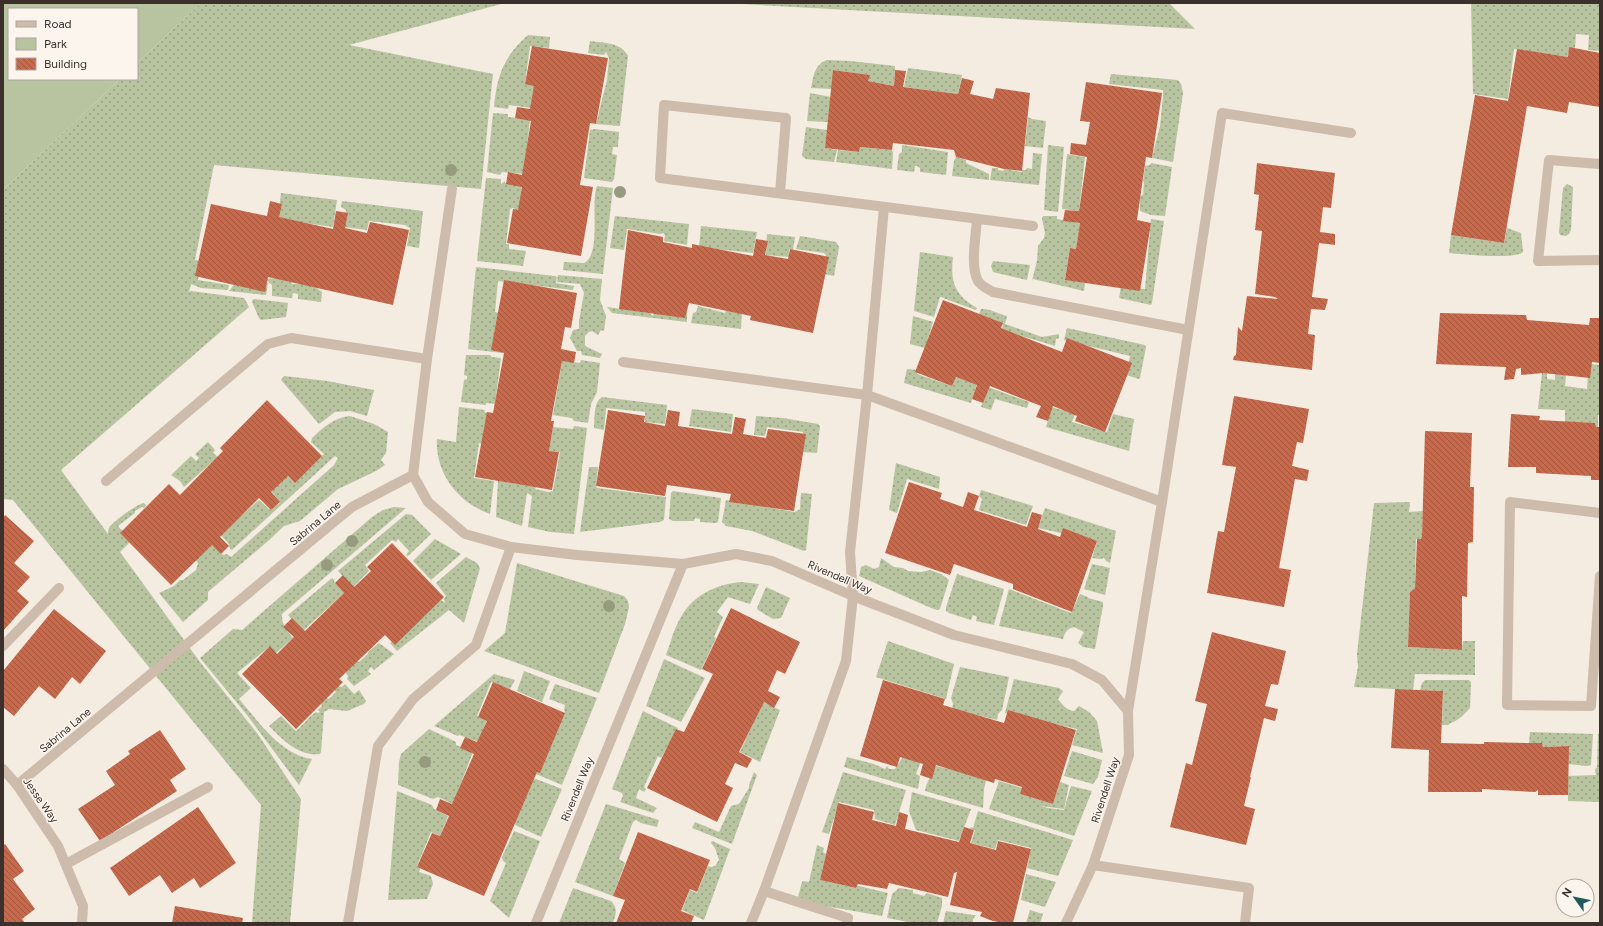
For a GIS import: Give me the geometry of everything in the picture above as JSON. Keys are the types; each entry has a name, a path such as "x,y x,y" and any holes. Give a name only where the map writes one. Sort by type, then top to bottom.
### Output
{"street":[{"path":"780,193 786,118 664,105 660,178 1033,226"},
{"path":"1128,711 1222,113 1352,133"},
{"path":"1600,164 1549,160 1538,261 1600,260"},
{"path":"452,189 427,359 413,475 428,502 465,534 511,547 577,555 683,564"},
{"path":"751,923 764,891 846,661 853,596 850,552 867,395 884,207"},
{"path":"977,219 974,257 975,269 978,281 985,288 993,292 1188,330"},
{"path":"106,482 268,344 292,338 427,359"},
{"path":"623,362 867,395 1162,502"},
{"name":"Sabrina Lane","path":"17,785 352,507 413,475"},
{"path":"1600,513 1510,502 1507,705 1591,706 1600,576"},
{"path":"348,923 378,746 413,699 476,645 511,547"},
{"name":"Rivendell Way","path":"536,923 683,564 736,554 772,561 853,596 954,635 1072,664 1102,680 1128,711 1129,755 1093,864 1066,923"},
{"path":"3,646 59,588"},
{"name":"Jesse Way","path":"3,769 17,785 58,846 83,906 82,923"},
{"path":"66,864 208,787"},
{"path":"1093,864 1249,888 1245,923"},
{"path":"764,891 848,918 846,923"}],"green space":[{"path":"3,3 201,3 138,62 138,8 8,8 8,80 119,80 3,190"},
{"path":"201,3 505,3 349,45 493,74 481,189 214,165 195,260 200,261 198,280 229,285 228,290 201,288 191,284 189,292 191,291 244,298 249,307 61,470 108,534 108,530 111,525 120,518 141,504 144,503 146,505 144,508 142,507 135,511 135,513 118,526 131,541 120,552 200,662 257,733 301,799 290,923 252,923 261,805 13,500 3,499 3,190 119,80 138,80 138,62"},
{"path":"723,3 1169,3 1195,29"},
{"path":"1471,3 1600,3 1600,51 1588,50 1589,35 1576,34 1575,48 1569,48 1568,57 1514,49 1508,99 1473,94"},
{"path":"528,35 550,37 549,48 530,46 525,83 535,80 532,108 509,105 508,109 494,107 499,76 507,59 519,43"},
{"path":"590,41 612,44 625,51 628,56 620,126 596,124 607,80 609,58 606,52 604,55 588,53"},
{"path":"827,60 895,66 894,86 868,81 869,75 834,70 832,89 811,88 817,68"},
{"path":"908,68 962,75 958,94 904,87"},
{"path":"1111,74 1178,80 1181,84 1183,93 1173,162 1152,158 1160,126 1163,90 1109,84"},
{"path":"810,93 831,97 828,122 807,121"},
{"path":"493,113 508,114 508,117 530,119 524,174 502,172 500,175 487,172"},
{"path":"1028,117 1046,121 1043,148 1025,146"},
{"path":"806,127 827,130 825,148 837,150 834,162 806,159 802,156"},
{"path":"595,129 619,132 618,147 613,147 612,154 617,155 614,179 612,182 584,178 590,130"},
{"path":"902,145 948,152 946,175 920,172 920,168 917,166 915,166 914,172 898,170 899,154 902,152"},
{"path":"1048,145 1064,147 1058,212 1044,210"},
{"path":"860,147 892,150 892,169 836,162 838,150 859,152"},
{"path":"1033,153 1042,154 1039,185 990,180 992,168 998,168 998,170 1003,171 1004,169 1022,172 1022,170 1026,170 1027,168 1032,169"},
{"path":"1067,154 1085,157 1079,211 1062,209"},
{"path":"956,157 966,160 966,163 989,174 989,180 952,176"},
{"path":"1151,163 1172,167 1165,216 1151,215 1140,211 1140,196 1143,195 1145,166 1150,165"},
{"path":"486,178 501,179 501,184 505,181 505,183 522,185 519,213 513,208 510,209 506,244 509,244 509,249 526,251 523,266 477,261"},
{"path":"1567,184 1573,187 1571,230 1566,236 1560,235 1559,232 1563,188"},
{"path":"597,186 613,188 603,274 563,270 564,262 584,263 589,258 593,250 595,228 595,194"},
{"path":"281,193 337,200 333,227 278,219"},
{"path":"342,201 423,211 419,248 407,246 410,228 405,225 369,221 367,230 344,227 346,210 341,207"},
{"path":"615,216 689,224 687,245 664,241 665,235 663,233 661,234 627,229 624,250 610,248"},
{"path":"1043,216 1057,216 1057,219 1080,223 1076,249 1070,248 1065,279 1085,283 1084,291 1033,279 1032,281 1037,261 1038,246 1044,238 1045,233 1042,219"},
{"path":"1151,219 1164,221 1151,305 1119,298 1121,287 1145,289"},
{"path":"701,226 757,232 753,253 699,247"},
{"path":"1507,228 1521,233 1523,252 1510,256 1449,253 1451,235 1504,243"},
{"path":"767,234 795,237 793,250 789,249 789,257 766,255"},
{"path":"800,236 836,242 839,247 834,276 824,274 826,255 824,253 796,249"},
{"path":"920,252 953,257 953,281 959,293 977,308 976,310 940,297 934,317 914,311"},
{"path":"993,261 1030,265 1027,280 993,272 991,266"},
{"path":"476,267 555,276 557,277 556,283 574,286 573,290 498,281 495,312 499,313 502,353 468,349"},
{"path":"558,275 602,279 600,300 606,316 604,331 601,330 598,335 592,331 585,336 585,346 602,354 600,358 582,355 581,351 577,351 570,338 573,330 579,329 584,293 580,284 557,282"},
{"path":"276,278 291,280 292,284 310,283 322,292 321,302 298,299 298,294 293,293 292,298 272,296 272,285 267,281 267,279"},
{"path":"237,281 256,284 268,283 266,295 229,291"},
{"path":"253,299 288,303 286,317 261,320 252,302"},
{"path":"698,306 725,313 726,309 742,311 741,329 691,323 693,313 696,312"},
{"path":"607,307 649,313 653,316 655,309 687,312 687,322 612,313"},
{"path":"981,309 990,310 1007,316 1005,324 1042,337 1059,334 1059,338 1056,339 1055,346 1002,330 1003,323 979,314"},
{"path":"913,316 933,322 925,348 910,344"},
{"path":"1067,328 1145,345 1146,347 1140,378 1126,375 1130,356 1064,340"},
{"path":"466,355 490,355 492,357 501,358 495,404 486,403 486,405 461,402 464,380 467,379 467,376 464,375"},
{"path":"581,360 600,363 597,392 591,404 588,423 574,421 572,418 553,415 562,361 580,363"},
{"path":"1591,364 1600,365 1600,415 1598,415 1598,427 1596,427 1595,423 1565,422 1565,410 1538,409 1542,373 1547,373 1547,379 1555,380 1555,374 1566,375 1565,386 1587,389 1588,375"},
{"path":"907,369 918,370 917,374 952,386 955,377 977,384 971,403 904,383"},
{"path":"284,376 327,381 374,390 367,416 350,411 335,412 319,424 281,380"},
{"path":"988,387 1029,402 1027,408 995,399 991,410 981,407"},
{"path":"602,397 667,405 665,424 645,422 645,412 606,408 604,430 594,428 597,403"},
{"path":"459,407 485,410 484,412 488,413 484,445 479,443 474,478 494,481 490,514 478,509 459,494 444,475 440,464 437,452 437,439 456,442"},
{"path":"1052,407 1075,414 1072,422 1107,432 1113,414 1134,419 1129,451 1046,427"},
{"path":"692,409 733,414 731,432 689,426"},
{"path":"350,416 374,424 388,432 386,453 381,460 385,465 376,471 338,489 300,521 284,526 209,591 208,600 183,622 159,593 174,586 180,580 183,580 196,570 198,563 194,558 210,542 223,555 227,554 231,557 334,465 338,458 335,456 232,550 230,549 228,543 220,534 259,500 270,510 280,503 270,490 286,475 294,482 324,454 311,442 312,438 334,421"},
{"path":"756,416 783,418 818,424 820,426 817,453 802,452 803,432 767,427 765,436 754,435"},
{"path":"574,426 587,428 574,534 550,532 528,527 532,496 527,493 522,526 496,517 498,481 536,487 535,489 549,492 553,491 560,452 549,451 553,427 573,429"},
{"path":"208,442 215,450 213,453 218,457 184,487 180,481 171,475 191,456 196,461 199,458 195,454"},
{"path":"896,463 940,477 939,489 907,479 897,513 889,510"},
{"path":"589,467 598,467 596,487 598,488 666,497 664,520 660,522 580,532"},
{"path":"981,490 1033,506 1026,525 979,510 982,499 979,496"},
{"path":"673,491 721,498 718,522 700,522 700,519 695,518 694,521 673,521 669,519 671,493"},
{"path":"801,493 812,494 806,550 804,551 752,531 726,526 722,522 726,500 795,512 800,509"},
{"path":"1410,502 1409,512 1423,511 1421,540 1416,539 1415,588 1410,592 1408,647 1462,650 1463,641 1475,641 1475,675 1415,674 1413,690 1354,687 1358,667 1357,654 1374,503"},
{"path":"394,507 406,508 282,614 283,624 293,638 274,655 269,647 237,673 251,688 239,699 262,727 290,751 300,756 312,759 299,785 247,715 200,658 233,629 242,630 372,517 383,510"},
{"path":"1045,508 1116,531 1110,563 1104,558 1092,558 1097,541 1038,528"},
{"path":"406,514 412,515 431,534 408,556 406,555 409,551 398,539 396,542 392,540 365,565 369,571 353,587 338,571"},
{"path":"435,539 461,554 431,580 413,561"},
{"path":"466,557 477,563 480,568 464,623 449,610 397,651 390,643 441,600 445,603 444,599 446,596 436,583"},
{"path":"881,558 894,567 903,568 908,571 921,572 930,570 941,574 949,580 940,609 937,610 931,608 859,576 861,567 866,565 874,569 879,567"},
{"path":"517,563 624,596 628,601 629,607 625,624 599,693 484,651 505,633"},
{"path":"1092,564 1110,568 1105,595 1084,589"},
{"path":"957,574 1004,589 994,625 976,621 977,617 973,615 971,620 946,611"},
{"path":"332,578 334,580 335,578 334,582 344,593 303,631 288,615"},
{"path":"741,582 759,584 750,604 728,597 717,612 723,617 714,637 716,638 701,670 666,655 674,630 686,609 692,603 706,592 715,588"},
{"path":"766,587 790,598 781,618 773,619 757,608"},
{"path":"1009,589 1071,613 1080,594 1103,602 1095,649 1083,647 1078,643 1084,632 1074,627 1067,631 1063,639 999,626"},
{"path":"888,641 954,664 946,699 876,677"},
{"path":"379,643 394,654 374,670 371,667 368,671 371,674 354,686 347,679 348,676 345,671 356,661 359,662"},
{"path":"664,659 705,678 681,722 646,706"},
{"path":"960,667 1009,677 1002,710 998,714 997,720 952,709 953,704 951,698"},
{"path":"524,671 550,681 542,702 517,691"},
{"path":"494,674 515,680 510,689 491,682 477,716 483,718 488,716 479,742 459,735 458,736 434,726"},
{"path":"1014,679 1059,688 1063,691 1058,699 1067,709 1074,711 1079,706 1089,712 1097,721 1103,753 1072,745 1077,729 1005,713"},
{"path":"1425,680 1469,680 1471,682 1470,708 1457,720 1448,725 1442,725 1443,691 1420,690 1422,683"},
{"path":"345,684 354,694 359,690 366,701 364,704 347,711 329,709 324,712 320,754 305,753 298,750 285,741 269,726 281,716 296,731 313,714 320,712 318,710 322,706 320,702 325,697 329,699 336,692 334,690 338,686 342,687"},
{"path":"555,684 597,698 562,785 536,774 551,745 565,711 565,705 549,699"},
{"path":"763,702 780,710 760,762 740,752"},
{"path":"643,711 678,728 661,758 658,756 644,787 646,789 644,792 639,789 636,798 657,808 653,813 620,802 623,796 622,793 612,789"},
{"path":"429,729 456,742 456,745 473,752 453,804 438,797 433,799 398,785 399,762 401,754"},
{"path":"1530,732 1593,734 1591,765 1568,764 1568,746 1543,747 1542,743 1529,743"},
{"path":"1598,734 1600,734 1600,802 1568,801 1568,776 1596,775 1595,770 1597,767"},
{"path":"1072,751 1102,760 1098,777 1093,784 1064,776"},
{"path":"847,757 874,764 885,769 887,766 889,769 895,769 903,757 921,761 916,774 920,776 918,789 844,767"},
{"path":"936,766 987,777 984,789 983,808 925,791"},
{"path":"754,772 757,775 732,844 692,828 695,822 719,832 731,806 739,804 749,788"},
{"path":"843,772 906,790 895,825 875,819 874,810 839,802 829,834 822,832"},
{"path":"536,779 562,789 541,837 517,826 510,820 532,780"},
{"path":"999,781 1022,788 1020,794 1053,804 1060,782 1069,785 1064,809 1041,806 1064,810 1071,786 1092,791 1074,836 989,809"},
{"path":"397,791 432,805 434,809 448,816 440,836 431,832 417,866 420,869 419,872 431,876 433,884 427,899 388,900"},
{"path":"912,792 971,809 959,841 916,830 909,811"},
{"path":"606,804 659,820 657,827 641,823 636,820 633,822 619,859 625,863 613,896 575,882"},
{"path":"978,811 1073,840 1058,876 1027,868 1031,848 998,840 995,849 971,843 975,830 970,829 971,827 973,828"},
{"path":"514,831 540,841 509,918 490,901 506,863 503,861 502,857"},
{"path":"712,841 730,849 704,920 682,910 690,890 697,893 708,866 715,866 719,860 715,848 711,843"},
{"path":"817,845 824,848 823,852 826,854 820,880 856,888 859,886 888,893 882,916 797,901 802,882 809,882"},
{"path":"1026,874 1056,882 1045,907 1021,900"},
{"path":"573,888 611,901 615,906 616,911 613,923 559,923"},
{"path":"899,888 913,890 913,893 924,896 927,893 942,898 942,906 937,923 914,923 887,918 892,894"},
{"path":"1030,910 1043,914 1040,923 1026,923"},
{"path":"946,911 976,915 973,919 973,923 943,923"}],"building":[{"path":"532,46 608,58 596,124 590,123 580,185 593,187 581,256 507,243 513,209 518,210 522,187 506,184 508,172 522,175 531,121 515,118 517,107 530,109 534,86 525,84"},
{"path":"1569,47 1600,53 1600,107 1569,102 1567,113 1527,106 1504,243 1451,235 1475,95 1508,101 1517,49 1568,57"},
{"path":"833,70 870,75 868,81 894,86 895,70 906,71 903,87 958,94 962,78 974,81 970,94 993,99 996,88 1030,93 1022,171 1004,169 956,157 954,150 893,143 892,150 860,147 859,152 825,148"},
{"path":"1086,82 1162,93 1152,158 1146,157 1137,220 1151,223 1140,291 1065,280 1070,248 1076,249 1080,223 1063,221 1065,210 1079,211 1087,157 1070,154 1071,143 1086,145 1090,122 1080,121"},
{"path":"1257,163 1335,173 1331,208 1323,207 1320,232 1335,234 1335,245 1319,243 1312,297 1328,299 1325,310 1311,309 1308,334 1315,335 1312,370 1233,360 1234,356 1236,355 1238,327 1242,331 1247,296 1278,299 1275,297 1255,294 1262,231 1255,230 1259,195 1254,194"},
{"path":"270,201 282,204 279,217 333,229 336,211 348,213 345,228 367,233 370,222 409,230 393,305 268,277 265,292 195,276 211,204 267,216"},
{"path":"628,230 663,237 663,242 692,248 692,244 753,256 756,239 768,241 765,255 788,259 790,249 829,257 813,333 750,320 751,316 689,303 685,318 619,309"},
{"path":"504,280 577,293 571,328 565,327 561,349 576,352 574,363 562,361 551,421 554,421 549,451 559,452 552,490 475,477 487,412 493,413 504,353 491,350"},
{"path":"943,300 1003,323 1001,328 1062,352 1067,338 1132,363 1105,432 1075,421 1077,416 1053,406 1048,421 1036,417 1041,406 990,386 983,403 972,399 977,385 956,377 952,386 915,372"},
{"path":"1440,313 1526,315 1527,320 1589,325 1590,318 1600,318 1600,363 1592,362 1590,378 1543,373 1521,375 1521,368 1516,369 1514,379 1504,380 1506,367 1436,364"},
{"path":"1234,396 1309,409 1303,443 1297,442 1292,466 1309,470 1307,481 1295,479 1279,568 1291,570 1284,607 1207,593 1218,531 1224,532 1236,467 1222,465"},
{"path":"267,400 322,456 295,483 288,476 271,492 280,502 271,510 259,498 220,537 229,546 221,554 212,545 171,585 120,533 169,484 180,495 223,451 220,448"},
{"path":"608,410 645,416 644,422 665,426 668,410 680,412 678,426 732,434 735,417 746,419 743,434 766,438 768,429 806,434 794,511 729,502 731,494 667,485 665,496 596,486"},
{"path":"1511,414 1540,416 1539,420 1595,423 1596,427 1600,427 1600,480 1591,480 1591,476 1536,473 1536,467 1508,467"},
{"path":"1425,431 1472,433 1470,487 1474,487 1473,542 1468,543 1467,597 1462,596 1462,650 1408,647 1410,592 1415,588 1417,539 1421,539 1422,536"},
{"path":"909,482 942,493 940,499 963,507 968,492 979,496 974,510 1027,527 1032,512 1042,515 1038,529 1060,537 1063,528 1097,541 1072,612 1013,589 1013,584 954,564 950,575 885,553"},
{"path":"5,515 34,541 14,563 30,577 17,591 29,602 3,631 3,518"},
{"path":"392,543 444,597 395,645 385,635 339,679 343,682 296,729 242,674 270,646 277,654 294,637 283,627 292,618 305,631 344,593 335,583 343,575 354,587 371,571 367,567"},
{"path":"731,608 800,642 785,674 777,670 768,691 780,697 774,708 764,702 739,752 752,759 747,768 735,763 725,784 733,788 717,822 647,788 676,729 684,732 713,674 702,669"},
{"path":"54,609 106,651 80,684 72,677 55,699 39,686 14,716 3,707 3,671"},
{"path":"1212,632 1286,651 1278,685 1271,684 1265,706 1278,709 1275,721 1264,718 1244,806 1255,809 1246,845 1170,827 1186,763 1192,765 1207,704 1195,701"},
{"path":"883,680 945,699 943,705 1004,723 1008,710 1076,730 1053,804 1020,794 1022,787 995,779 994,783 936,765 932,779 920,775 923,764 900,757 897,767 860,756"},
{"path":"493,682 565,713 540,773 537,772 484,896 417,867 432,833 440,836 449,816 436,810 440,799 452,804 474,754 460,748 465,737 477,742 487,721 478,717"},
{"path":"1395,689 1443,691 1441,743 1542,743 1543,747 1569,746 1568,795 1538,795 1538,790 1535,792 1482,789 1482,792 1428,792 1429,750 1391,748"},
{"path":"160,730 186,769 170,780 177,791 100,841 78,809 115,785 106,771 130,754 128,751"},
{"path":"838,803 874,812 872,820 896,826 899,812 908,815 905,829 959,842 964,827 974,830 970,843 996,850 998,841 1031,849 1013,923 1001,923 990,920 980,916 982,912 950,905 957,872 954,873 948,897 889,883 887,889 858,884 856,888 820,880"},
{"path":"198,807 236,863 200,888 194,878 172,893 160,875 129,896 110,868"},
{"path":"638,832 710,860 697,892 690,889 681,911 694,916 691,923 616,923 625,900 613,896"},
{"path":"5,844 24,871 13,879 35,909 22,919 25,923 3,923 3,846"},
{"path":"175,906 243,918 242,923 172,923"}]}
